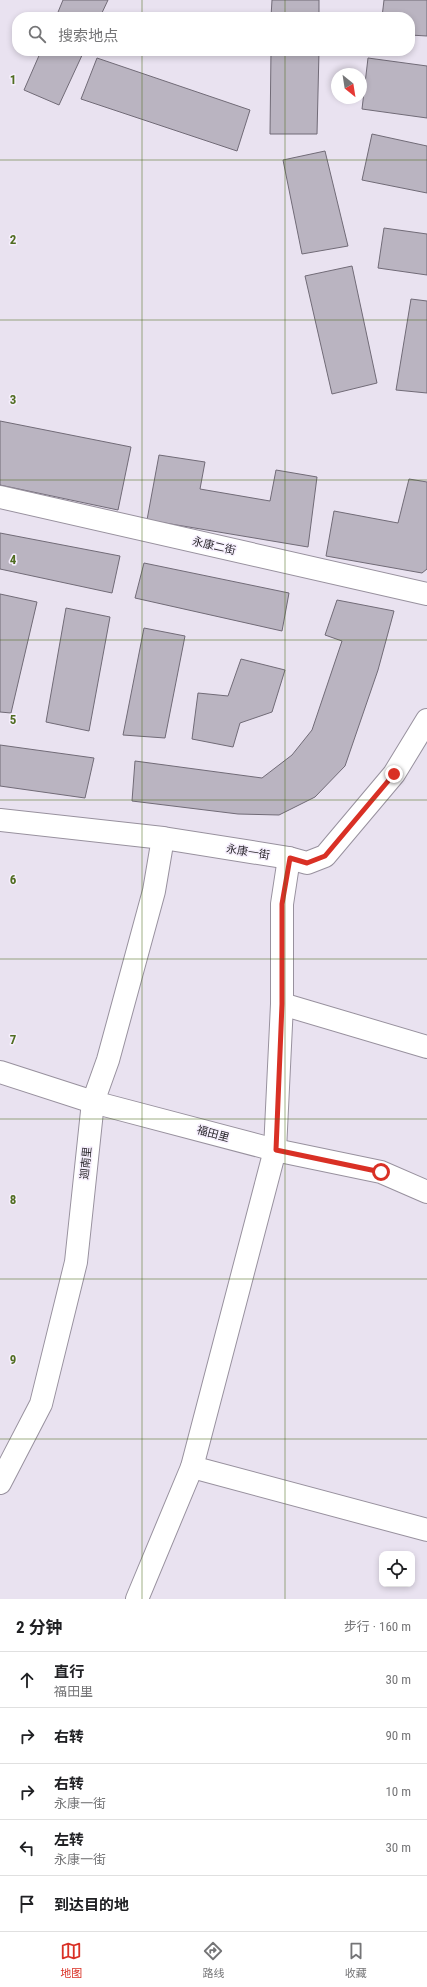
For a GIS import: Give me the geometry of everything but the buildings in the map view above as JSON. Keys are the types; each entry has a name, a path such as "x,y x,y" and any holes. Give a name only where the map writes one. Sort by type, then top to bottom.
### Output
{"street":[{"name":"永康二街","path":"0,497 427,594"},
{"name":"永康一街","path":"0,820 163,838 290,858 307,863 325,856 394,774 427,720"},
{"name":"迦南里","path":"0,1483 41,1404 74,1270 93,1102 108,1060 154,891 163,838"},
{"path":"137,1599 192,1467 276,1150 282,1004 282,904 290,858"},
{"path":"282,1004 427,1047"},
{"name":"福田里","path":"0,1072 93,1102 276,1150 381,1172 427,1192"},
{"path":"192,1467 427,1530"}],"route":[{"path":"381,1172 276,1150 282,1004 282,904 290,858 307,863 325,856 394,774"}]}
